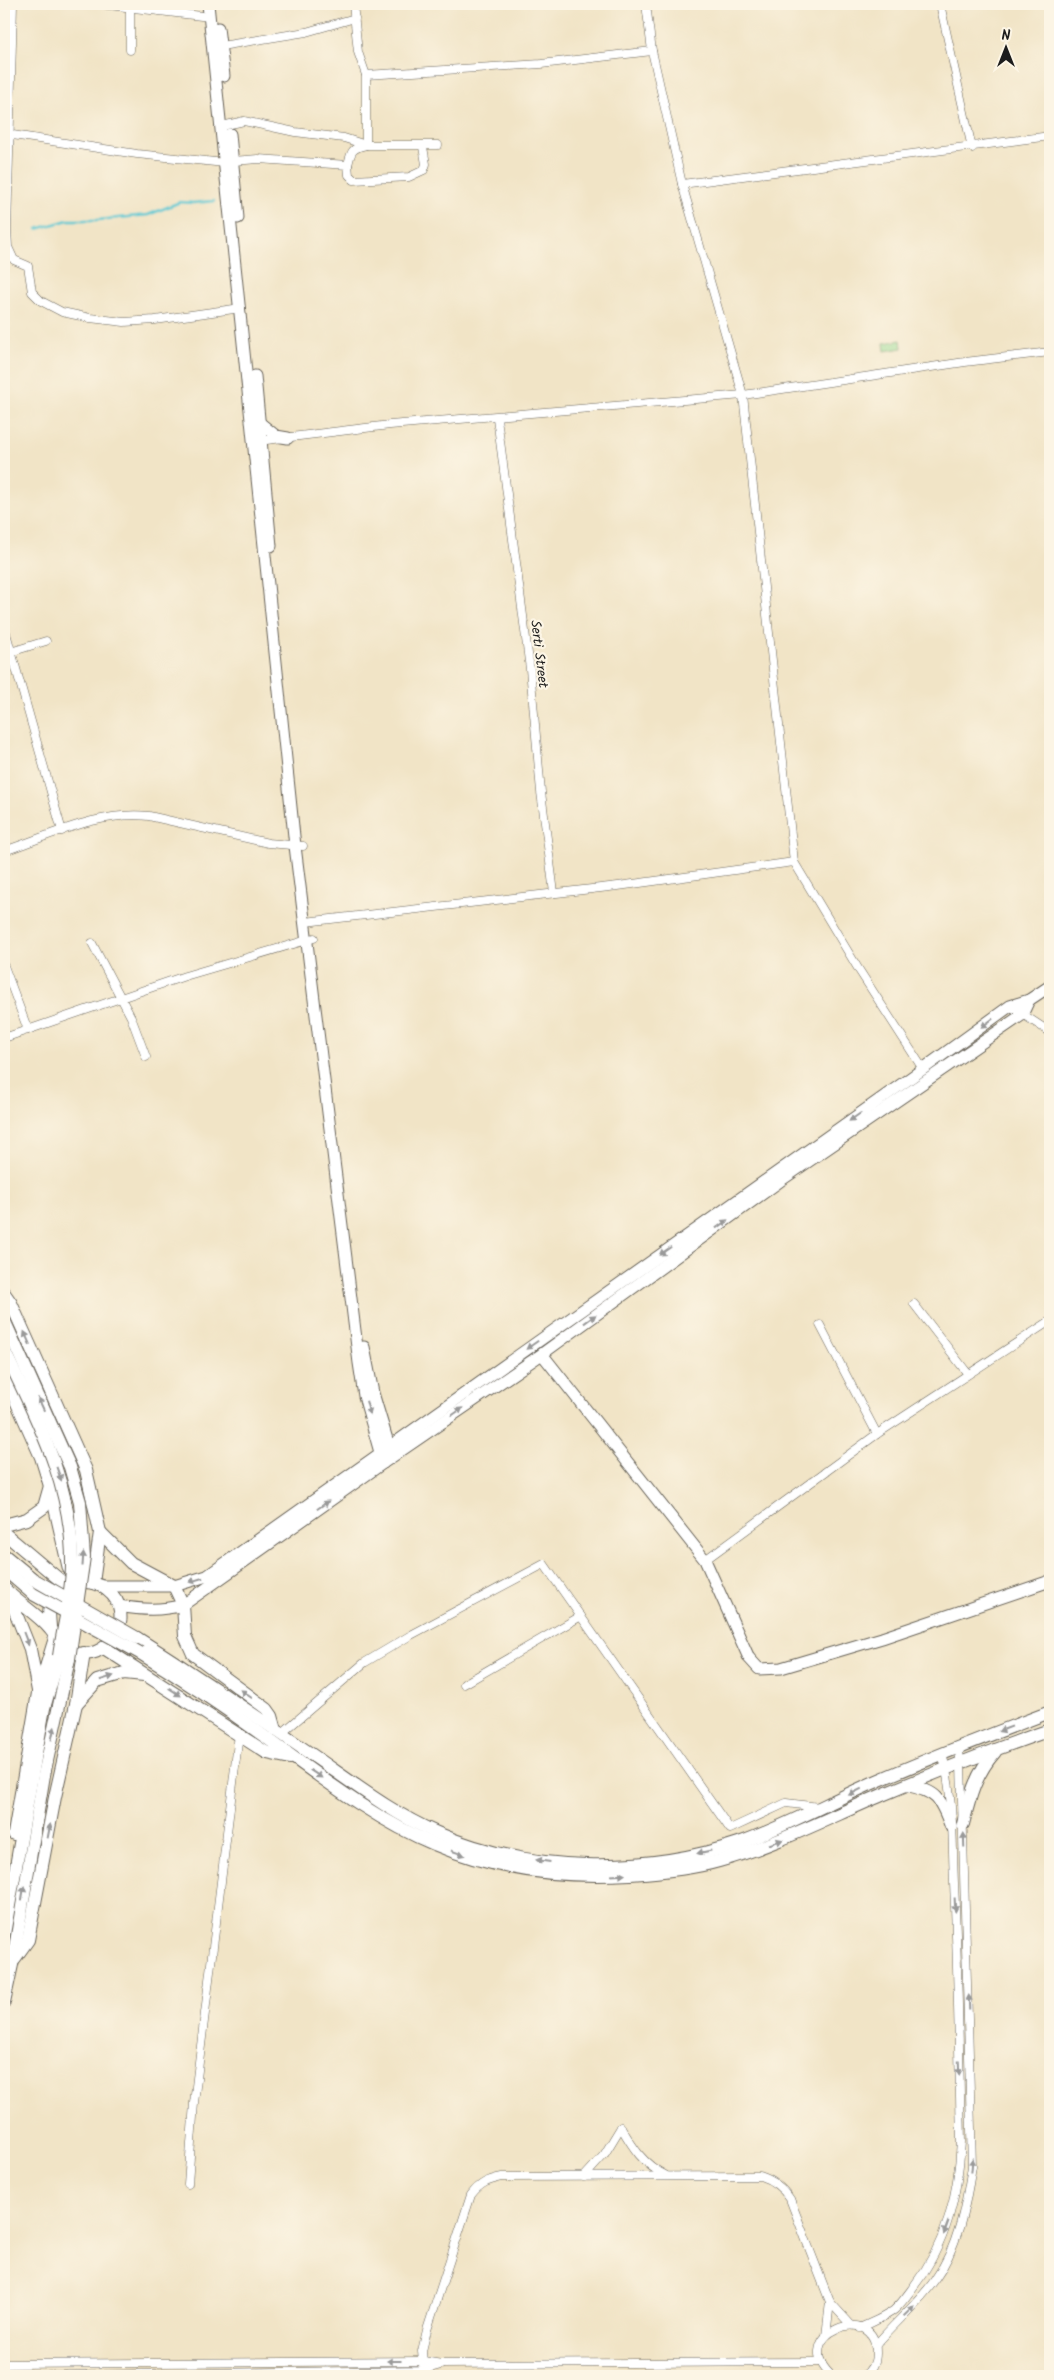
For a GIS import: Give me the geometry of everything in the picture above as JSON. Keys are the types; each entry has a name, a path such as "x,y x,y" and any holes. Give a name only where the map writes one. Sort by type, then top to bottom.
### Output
{"main road":[{"path":"4,1293 11,1303 86,1470 100,1532 97,1584"},
{"path":"4,1320 70,1467 80,1502 84,1557 64,1658 13,1960 4,2002"},
{"path":"4,1350 47,1443 62,1484 72,1566 64,1658 44,1708 4,1934"},
{"path":"4,1374 41,1457 50,1486 70,1585"},
{"path":"4,1525 27,1519 44,1507 50,1486"},
{"path":"100,1532 131,1563 174,1586 183,1606 185,1636 193,1654 267,1709 278,1732"},
{"path":"4,1534 70,1585"},
{"path":"4,1555 33,1579 138,1638 375,1799 436,1832 501,1854 554,1862 618,1863 687,1856 738,1843 823,1807 876,1781 1050,1712"},
{"path":"4,1569 33,1594 182,1678 263,1735 292,1759 377,1815 433,1844 481,1861 532,1872 591,1876 660,1872 718,1862 783,1839 907,1785 1050,1730"},
{"path":"4,1893 38,1693 52,1634 50,1606 57,1594 70,1585 97,1584 109,1591 119,1606 121,1622 119,1631 114,1639 104,1648 84,1653 70,1651 52,1634 6,1591"},
{"path":"6,1591 30,1649 38,1693"},
{"path":"104,1648 267,1753 292,1759"},
{"path":"13,1960 28,1940 55,1797 76,1704 84,1653"},
{"path":"76,1704 97,1681 124,1673 148,1675"},
{"path":"957,1825 983,1765 996,1750"},
{"path":"907,1785 924,1788 936,1795 957,1825"}],"street":[{"path":"13,4 6,134 7,230 11,254 14,260 28,266 32,292 41,301 62,312 124,322 241,308"},
{"path":"100,4 130,5 210,17"},
{"path":"208,4 217,49"},
{"path":"215,4 217,49 225,126 260,423 257,441"},
{"path":"353,4 360,64 366,75 366,145"},
{"path":"646,4 652,52 682,184 743,395 794,862 859,970 923,1069"},
{"path":"940,4 972,148"},
{"path":"130,5 130,50"},
{"path":"217,49 297,34 354,18"},
{"path":"366,75 541,64 652,52"},
{"path":"225,126 244,122 254,123 295,132 344,138 366,145"},
{"path":"6,134 138,154 229,162 258,159 348,165"},
{"path":"682,184 972,148 1050,136"},
{"path":"423,147 426,164 424,170 408,177 354,180 349,175 348,165 350,152 353,148 366,145 438,146"},
{"path":"229,162 241,308 257,441 299,846 359,1363 364,1396 386,1454"},
{"path":"4,260 11,254"},
{"path":"257,441 390,425 497,418 743,395 965,362 1050,352"},
{"name":"Serti Street","path":"497,418 530,669 541,792 554,893"},
{"path":"260,423 276,436 288,438"},
{"path":"4,626 8,653 62,831"},
{"path":"8,653 46,641"},
{"path":"4,851 62,831 112,817 131,814 268,843 299,846"},
{"path":"308,922 794,862"},
{"path":"4,1038 120,998 310,939"},
{"path":"92,943 131,1017 146,1057"},
{"path":"4,966 28,1030"},
{"path":"119,1606 148,1610 166,1610 183,1606 386,1454 1010,1006 1029,1000 1050,986"},
{"path":"97,1584 174,1586 207,1576 386,1454 542,1354 780,1181 1022,1015 1029,1000"},
{"path":"1010,1006 1050,1032"},
{"path":"914,1304 968,1374"},
{"path":"705,1560 877,1434 1050,1320"},
{"path":"820,1325 877,1434"},
{"path":"542,1354 705,1560 749,1658 759,1669 781,1668 854,1646 1050,1581"},
{"path":"278,1732 364,1663 411,1634 544,1564 730,1829 786,1803 823,1807"},
{"path":"464,1684 580,1616"},
{"path":"188,2184 194,2103 239,1734"},
{"path":"860,2328 886,2316 896,2308 926,2270 945,2232 956,2188 962,2142 957,1825 961,1763 958,1748"},
{"path":"875,2346 890,2328 912,2308 935,2280 950,2252 962,2219 969,2189 973,2141 957,1825 947,1769 942,1754"},
{"path":"584,2177 604,2155 621,2127 640,2158 652,2168 667,2176"},
{"path":"423,2373 422,2351 427,2330 471,2195 478,2186 488,2180 502,2177 760,2176 770,2179 783,2189 790,2199 830,2302 851,2325"},
{"path":"830,2302 826,2336 821,2344 821,2362 830,2376"},
{"path":"826,2336 842,2326 851,2325 868,2333 875,2346 876,2358 873,2367 864,2376"},
{"path":"4,2364 422,2361 442,2364 821,2362"},
{"path":"4,2376 423,2373 442,2364"}],"green space":[{"path":"901,340 902,348 885,351 884,343"}],"waterway":[{"path":"37,229 68,220 98,220 148,215 180,202 214,201"}]}
